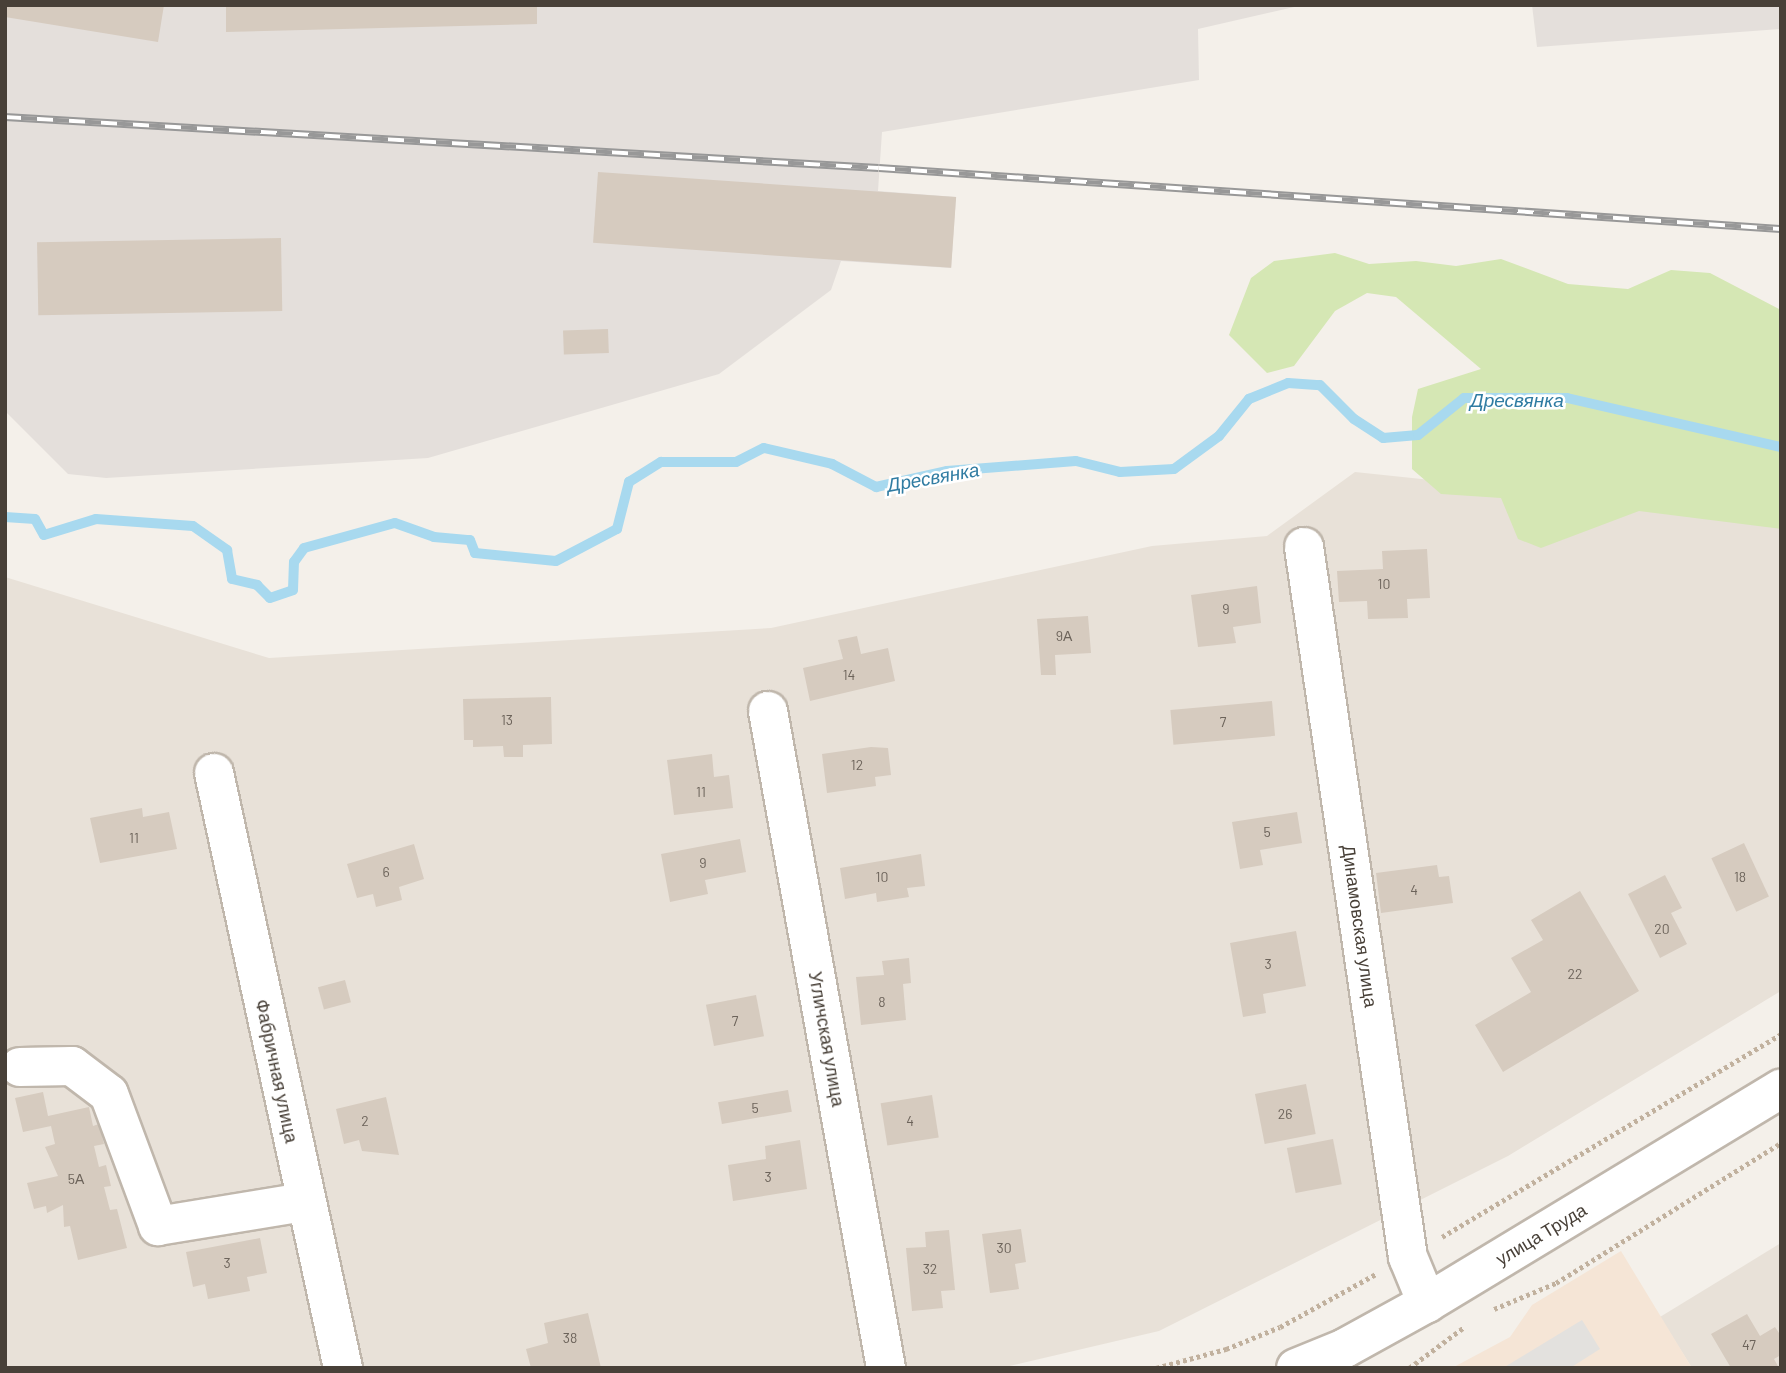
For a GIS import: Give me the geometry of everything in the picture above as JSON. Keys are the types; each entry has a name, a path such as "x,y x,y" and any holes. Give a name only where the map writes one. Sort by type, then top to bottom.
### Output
{"street":[{"name":"Динамовская улица","path":"1304,547 1408,1257 1427,1303"},
{"name":"Угличская улица","path":"768,711 886,1368"},
{"name":"Фабричная улица","path":"214,773 343,1368"},
{"path":"20,1067 72,1066 109,1094 158,1226 305,1202"},
{"name":"улица Труда","path":"1296,1368 1349,1358 1427,1303 1781,1089"}],"path":[{"path":"1156,1368 1226,1349 1280,1327 1408,1257 1781,1034"},
{"path":"1496,1308 1556,1283 1781,1143"},
{"path":"1409,1368 1446,1339"}],"shaded area":[{"path":"5,5 1303,5 1198,29 1199,80 882,132 878,191 956,197 951,268 841,261 831,290 719,374 428,458 106,478 68,474 5,411"},
{"path":"1532,5 1781,5 1781,29 1537,47"},
{"path":"1355,472 1781,517 1781,991 1508,1156 1159,1331 1001,1368 5,1368 5,577 269,658 771,628 1152,546 1267,536"},
{"path":"1781,1243 1781,1368 1692,1368 1660,1317"},
{"path":"1621,1251 1692,1368 1452,1368 1510,1337 1532,1305"},
{"path":"1582,1320 1600,1349 1570,1368 1503,1368"}],"green space":[{"path":"1335,253 1369,264 1416,261 1456,266 1501,259 1568,284 1628,289 1671,270 1710,273 1781,310 1781,529 1639,511 1541,548 1518,539 1501,498 1441,494 1412,469 1412,417 1418,389 1481,369 1396,297 1367,293 1335,311 1294,366 1267,373 1229,335 1251,278 1274,261"}],"building":[{"path":"5,5 164,5 158,42 5,17"},
{"path":"226,5 537,5 537,24 226,32"},
{"path":"598,172 956,197 951,268 593,243"},
{"path":"281,238 282,311 38,315 37,242"},
{"path":"608,329 609,353 564,355 563,331"},
{"path":"1427,549 1430,598 1407,599 1408,618 1368,619 1367,601 1339,602 1337,571 1383,569 1382,551"},
{"path":"1257,586 1261,623 1233,627 1236,643 1198,647 1191,595"},
{"path":"1088,616 1091,653 1055,655 1056,675 1041,675 1037,619"},
{"path":"857,636 861,654 888,648 895,681 810,701 803,668 843,659 838,640"},
{"path":"551,697 552,744 523,745 523,757 504,757 503,746 473,747 473,740 464,740 463,699"},
{"path":"1272,701 1275,736 1173,745 1170,710"},
{"path":"871,747 888,748 891,775 875,777 876,786 827,793 822,754"},
{"path":"712,754 714,777 729,775 733,808 674,815 667,760"},
{"path":"142,808 143,817 169,812 177,849 100,863 90,818"},
{"path":"1297,812 1302,843 1260,850 1263,865 1240,869 1232,822"},
{"path":"740,839 746,872 705,880 708,894 670,902 661,854"},
{"path":"1744,843 1769,896 1736,912 1711,858"},
{"path":"414,844 424,879 399,887 402,900 376,907 373,894 357,898 347,864"},
{"path":"921,854 925,886 907,888 909,897 877,902 876,893 845,899 840,868"},
{"path":"1437,865 1439,877 1449,876 1453,903 1381,913 1376,873"},
{"path":"1665,875 1682,908 1671,913 1687,944 1660,958 1628,894"},
{"path":"1580,891 1639,991 1503,1072 1475,1025 1531,992 1511,958 1543,940 1531,920"},
{"path":"1296,931 1306,986 1263,994 1266,1013 1243,1017 1230,943"},
{"path":"909,958 911,983 903,984 906,1020 861,1025 856,977 884,975 882,961"},
{"path":"345,980 351,1002 324,1009 318,987"},
{"path":"756,995 764,1036 714,1046 706,1005"},
{"path":"1306,1084 1316,1134 1265,1144 1255,1094"},
{"path":"788,1090 792,1112 722,1124 718,1102"},
{"path":"43,1092 48,1116 89,1107 93,1126 99,1124 104,1144 94,1146 99,1167 106,1165 111,1186 104,1187 110,1210 117,1209 127,1248 78,1260 70,1226 64,1227 63,1205 47,1213 46,1206 34,1209 27,1183 58,1176 45,1147 55,1144 51,1126 23,1132 15,1098"},
{"path":"932,1095 939,1137 887,1146 881,1103"},
{"path":"386,1097 399,1155 362,1151 359,1140 344,1144 336,1109"},
{"path":"1333,1139 1342,1184 1296,1193 1287,1148"},
{"path":"800,1140 807,1189 733,1201 728,1165 766,1159 765,1146"},
{"path":"1021,1229 1026,1262 1015,1264 1019,1289 990,1293 982,1234"},
{"path":"949,1230 955,1290 941,1291 943,1308 912,1311 906,1248 926,1247 925,1232"},
{"path":"260,1238 267,1273 247,1277 250,1291 208,1299 205,1284 193,1287 186,1252"},
{"path":"588,1313 601,1368 531,1368 526,1349 548,1343 544,1323"},
{"path":"1747,1314 1760,1336 1775,1327 1781,1336 1781,1355 1774,1359 1779,1368 1731,1368 1711,1334"}],"waterway":[{"name":"Дресвянка","path":"5,517 35,519 44,535 96,519 193,526 227,550 232,579 257,585 270,598 293,590 294,562 304,548 395,523 434,537 470,540 475,553 556,561 617,529 629,482 661,462 736,462 764,448 832,464 876,487 947,471 1076,461 1120,472 1174,469 1219,436 1249,399 1288,383 1320,385 1354,419 1383,438 1418,435 1464,398 1567,398 1781,447"}],"railway":[{"path":"5,117 879,168 1781,229"}]}
